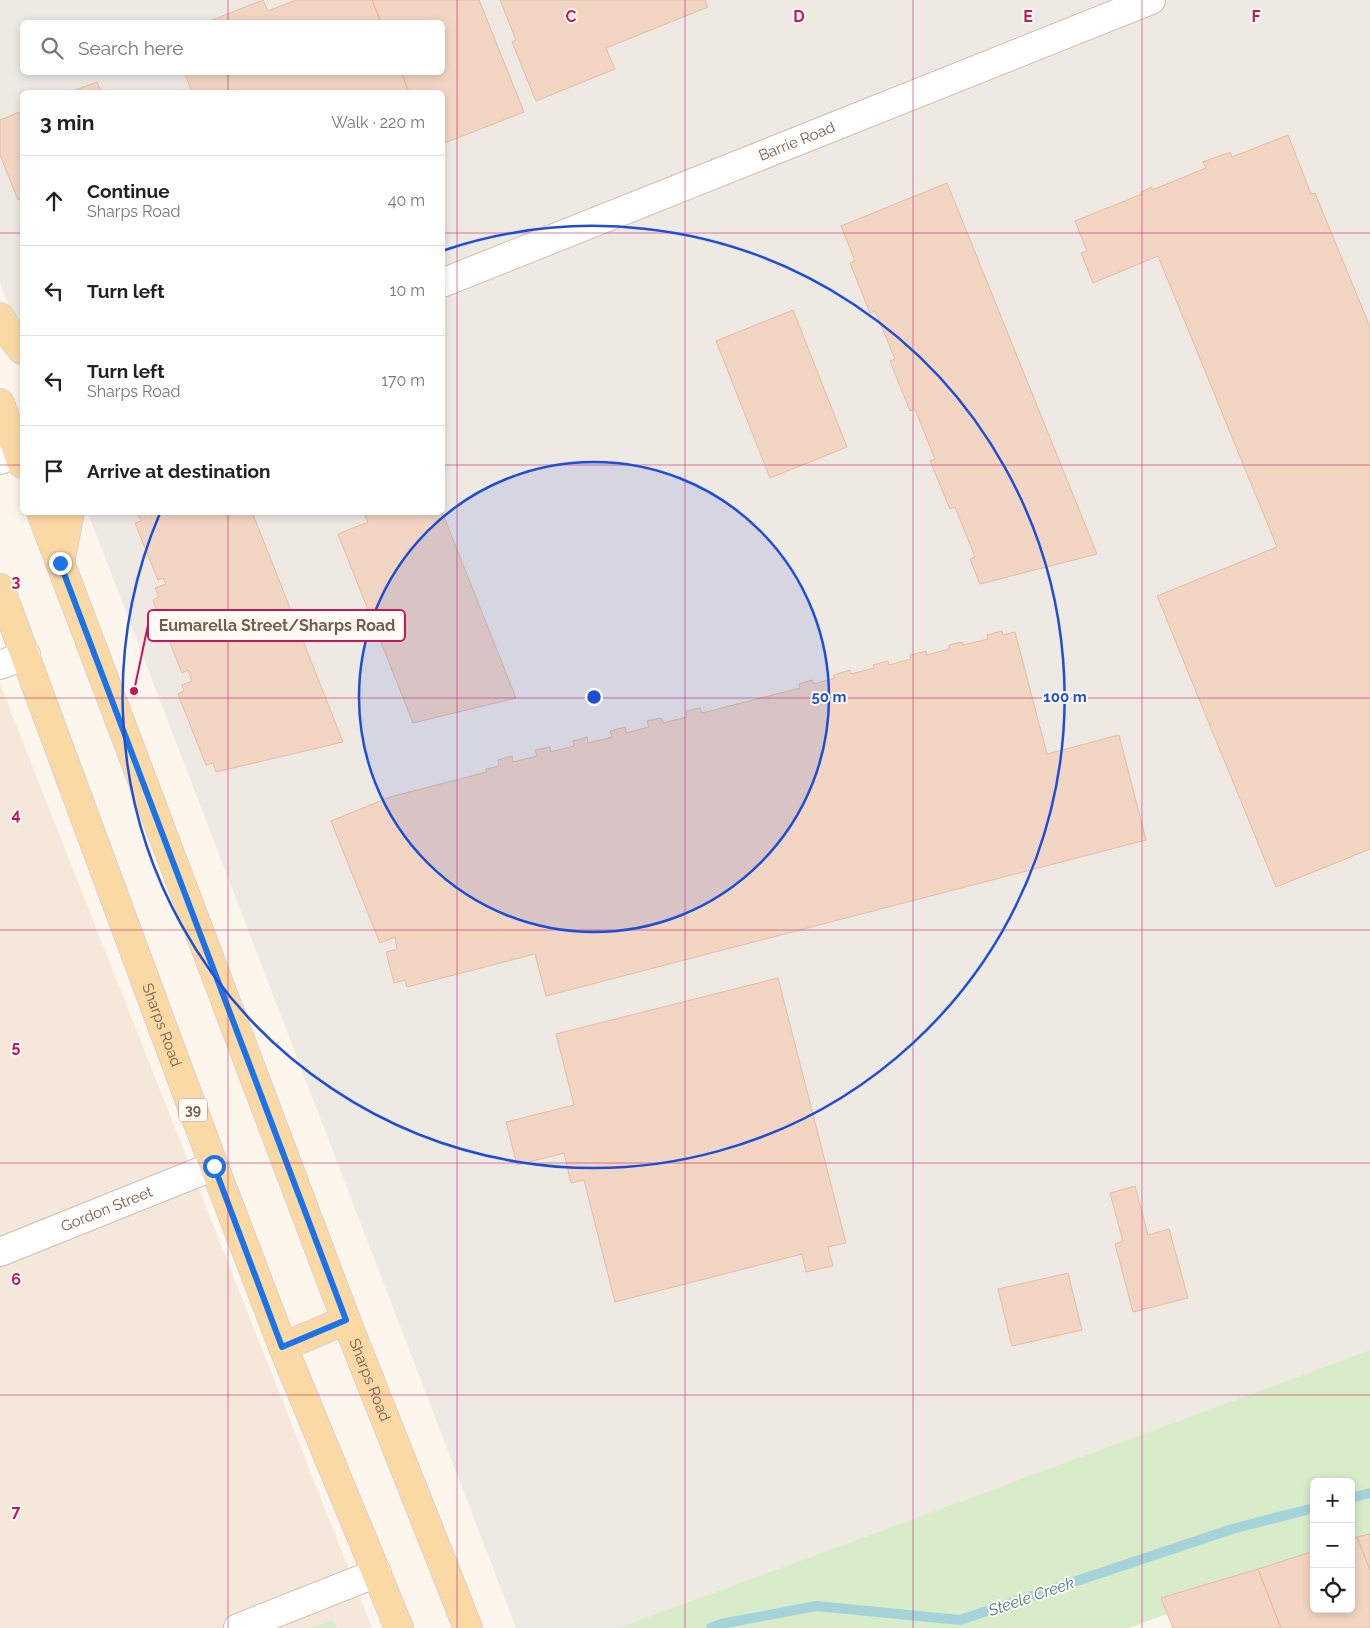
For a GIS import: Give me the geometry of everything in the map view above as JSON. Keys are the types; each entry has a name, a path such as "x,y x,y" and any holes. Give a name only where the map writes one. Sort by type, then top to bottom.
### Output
{"main road":[{"path":"0,317 20,348"},
{"path":"0,404 16,457"},
{"name":"Sharps Road","path":"42,515 346,1320 468,1628"},
{"path":"60,563 69,515"},
{"name":"Sharps Road","path":"0,588 282,1347 399,1628"},
{"path":"282,1347 346,1320"}],"street":[{"name":"Barrie Road","path":"445,282 1151,0"},
{"path":"0,665 26,655"},
{"name":"Gordon Street","path":"0,1252 214,1166"},
{"path":"238,1628 377,1573"}],"shaded area":[{"path":"0,0 1370,0 1370,1350 618,1628 516,1628 89,515 445,515 445,90 20,90 20,336 0,283"},
{"path":"0,684 372,1628 0,1628"}],"green space":[{"path":"1370,1350 1370,1534 1355,1539 1355,1478 1310,1478 1310,1552 1161,1599 1167,1614 1129,1628 618,1628"},
{"path":"333,1620 337,1628 311,1628"}],"building":[{"path":"263,0 268,11 296,0 372,0 380,20 212,20"},
{"path":"372,0 479,0 524,112 445,143 445,90 408,90 402,75 445,75 445,20 380,20"},
{"path":"500,0 705,0 708,7 606,48 615,69 536,101 512,42 516,40"},
{"path":"185,75 402,75 408,90 191,90"},
{"path":"97,82 100,90 75,90"},
{"path":"20,112 20,199 18,200 0,155 0,120"},
{"path":"1288,135 1311,194 1315,193 1370,327 1370,849 1276,887 1157,596 1277,547 1158,256 1093,283 1081,253 1087,251 1075,221 1142,194 1141,192 1152,187 1152,190 1206,168 1203,162 1230,152 1232,157"},
{"path":"947,183 1097,554 980,584 970,559 975,557 955,507 950,509 930,461 935,459 915,409 910,411 890,361 895,359 875,311 870,313 850,263 855,261 841,226"},
{"path":"793,310 847,447 770,478 716,341"},
{"path":"138,515 253,515 343,742 216,772 213,763 206,765 178,694 184,691 182,685 192,681 188,670 182,673 153,600 159,597 155,588 166,584 163,578 158,580 135,523 141,521"},
{"path":"443,515 516,698 413,723 338,534 368,522 365,516"},
{"path":"1002,631 1003,635 1015,632 1047,754 1119,735 1146,840 546,996 535,954 407,987 405,980 394,983 386,952 397,949 395,937 380,943 331,821 390,797 487,772 486,769 499,766 498,760 512,756 513,762 537,756 535,750 550,747 551,752 574,746 573,741 587,737 588,743 612,737 610,731 625,727 626,733 649,727 647,721 661,718 663,723 687,717 686,711 700,708 702,713 800,688 799,684 812,680 814,684 835,678 834,675 850,670 851,674 874,668 873,665 888,661 889,665 911,659 910,655 926,651 927,655 949,649 949,645 963,642 963,645 988,639 987,635"},
{"path":"778,978 846,1243 828,1247 833,1266 806,1272 802,1254 615,1302 584,1180 571,1183 564,1153 517,1165 506,1122 574,1105 556,1034"},
{"path":"1135,1186 1148,1235 1169,1229 1188,1298 1133,1312 1115,1244 1123,1241 1110,1193"},
{"path":"1068,1273 1082,1330 1012,1346 998,1289"},
{"path":"1370,1534 1370,1570 1357,1537"},
{"path":"1357,1537 1370,1570 1370,1628 1281,1628 1258,1569 1310,1552 1310,1613 1355,1613 1355,1538"},
{"path":"1258,1569 1281,1628 1173,1628 1161,1598"}],"waterway":[{"name":"Steele Creek","path":"1355,1497 1370,1493"},
{"name":"Steele Creek","path":"711,1628 721,1624 816,1606 960,1620 1232,1529 1310,1509"}],"place":[{"name":"Eumarella Street/Sharps Road","path":"134,691"}],"route":[{"path":"60,563 346,1320 282,1347 214,1166"}]}
